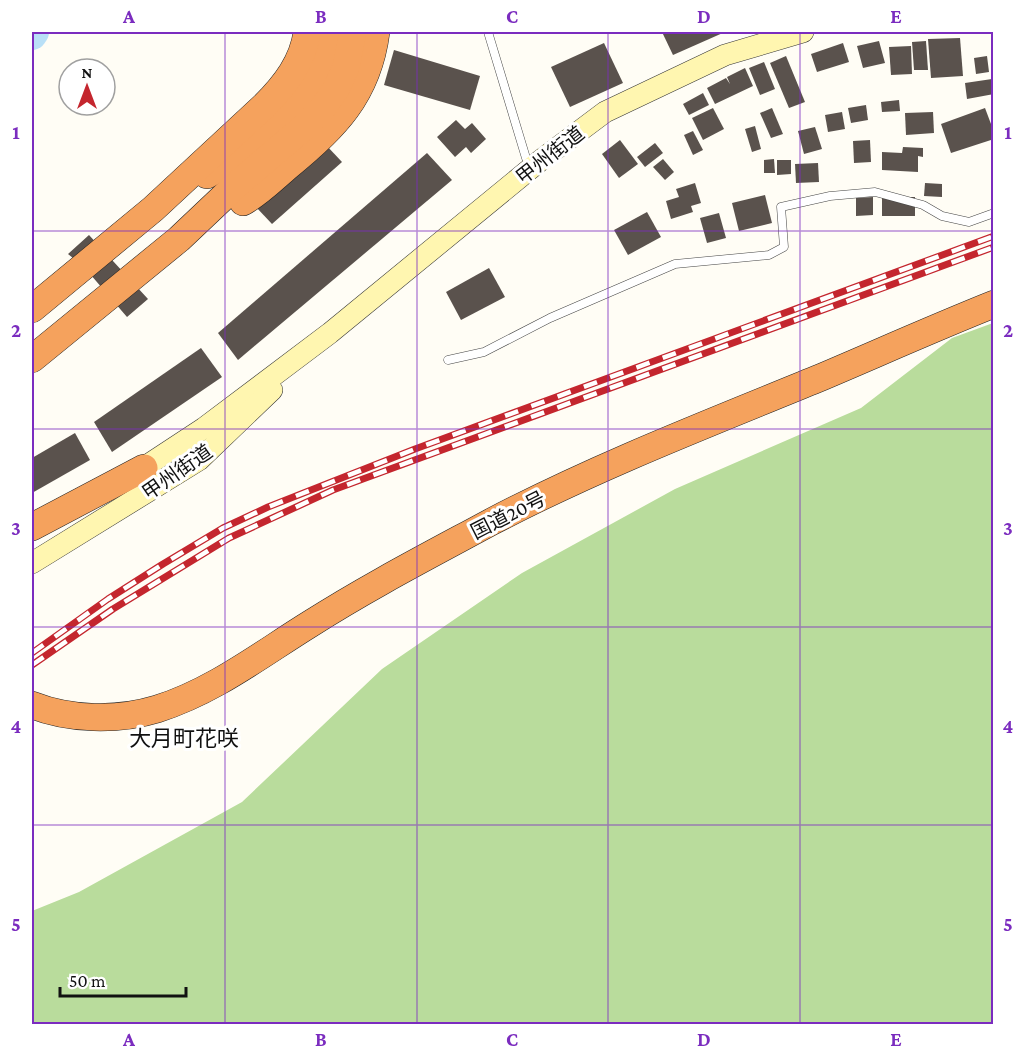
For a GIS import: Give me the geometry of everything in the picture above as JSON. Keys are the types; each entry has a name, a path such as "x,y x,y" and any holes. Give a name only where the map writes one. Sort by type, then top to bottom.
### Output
{"highway":[{"path":"153,209 216,140 258,100 284,60 292,32"},
{"path":"32,309 153,209 264,106 295,68 305,45 307,32"},
{"path":"153,209 232,160 254,144 294,108 311,88 322,68 330,47 331,32"},
{"path":"32,359 179,239 322,109 336,89 346,67 353,32"},
{"path":"179,239 250,198 319,141 354,99 366,75 374,51 376,32"},
{"name":"国道20号","path":"32,705 66,714 120,717 155,710 192,696 246,667 310,624 396,573 500,518 678,434 993,304"},
{"path":"32,527 144,468"}],"main road":[{"name":"甲州街道","path":"32,535 144,468 204,428 330,333 532,167 605,112 725,55 803,32"},
{"name":"甲州街道","path":"32,563 199,460 330,333"}],"lane":[{"path":"488,32 526,158 532,167"},
{"path":"448,360 484,352 550,318 675,264 769,255 784,247 781,207 830,196 875,192 923,205 942,216 969,222 993,213"}],"green space":[{"path":"993,323 993,1024 32,1024 32,911 79,892 242,802 382,669 522,573 675,489 861,408 952,338"}],"building":[{"path":"662,32 725,32 673,55"},
{"path":"960,38 963,76 931,78 928,39"},
{"path":"879,41 885,63 863,68 857,46"},
{"path":"926,41 928,70 914,70 912,42"},
{"path":"604,43 623,83 570,107 551,67"},
{"path":"843,43 849,62 817,72 811,54"},
{"path":"911,46 912,74 891,75 889,47"},
{"path":"394,50 480,76 470,110 384,85"},
{"path":"786,56 805,102 789,108 770,63"},
{"path":"987,56 989,72 976,74 974,58"},
{"path":"764,62 775,89 760,95 749,68"},
{"path":"745,68 753,86 715,104 707,88 726,78 730,84 727,77"},
{"path":"992,79 994,94 967,99 965,83"},
{"path":"703,93 709,105 689,115 683,104"},
{"path":"899,100 900,111 882,112 881,102"},
{"path":"866,105 868,120 851,123 848,108"},
{"path":"713,108 724,129 703,140 692,118"},
{"path":"772,108 783,134 771,138 760,113"},
{"path":"985,108 994,132 994,139 951,153 941,124"},
{"path":"842,112 845,129 828,132 825,115"},
{"path":"933,112 934,133 906,135 905,113"},
{"path":"456,120 465,129 472,123 486,139 471,153 466,147 455,157 437,137"},
{"path":"755,126 761,149 752,152 745,129"},
{"path":"815,127 822,149 804,154 798,131"},
{"path":"693,131 703,150 693,155 684,135"},
{"path":"620,140 638,164 619,178 602,154"},
{"path":"870,140 871,162 854,163 853,141"},
{"path":"655,143 663,153 645,167 637,157"},
{"path":"326,145 342,162 272,224 256,207"},
{"path":"903,147 923,148 923,157 918,156 918,172 882,170 882,152 902,153"},
{"path":"427,153 452,180 238,360 218,333"},
{"path":"663,159 674,172 665,180 653,167"},
{"path":"774,159 775,173 764,173 764,160"},
{"path":"777,160 791,160 791,174 777,175"},
{"path":"818,163 819,182 796,183 795,164"},
{"path":"695,183 701,203 691,206 693,212 671,219 666,201 679,197 676,189"},
{"path":"925,183 942,184 942,197 924,196"},
{"path":"765,195 772,223 739,231 732,203"},
{"path":"873,197 873,215 856,216 856,198"},
{"path":"882,197 915,197 915,216 882,216"},
{"path":"647,212 661,237 628,255 614,230"},
{"path":"719,213 726,238 707,243 700,218"},
{"path":"89,235 148,299 127,317 84,267 68,254"},
{"path":"489,268 505,297 461,320 446,292"},
{"path":"201,348 222,377 112,452 94,422"},
{"path":"75,433 90,460 32,493 32,458"}],"railway":[{"path":"32,653 108,599 163,564 223,528 268,507 415,449 994,236"},
{"path":"32,665 113,609 229,538 333,490 994,247"}],"district":[{"name":"大月町花咲","path":"184,738"}]}
